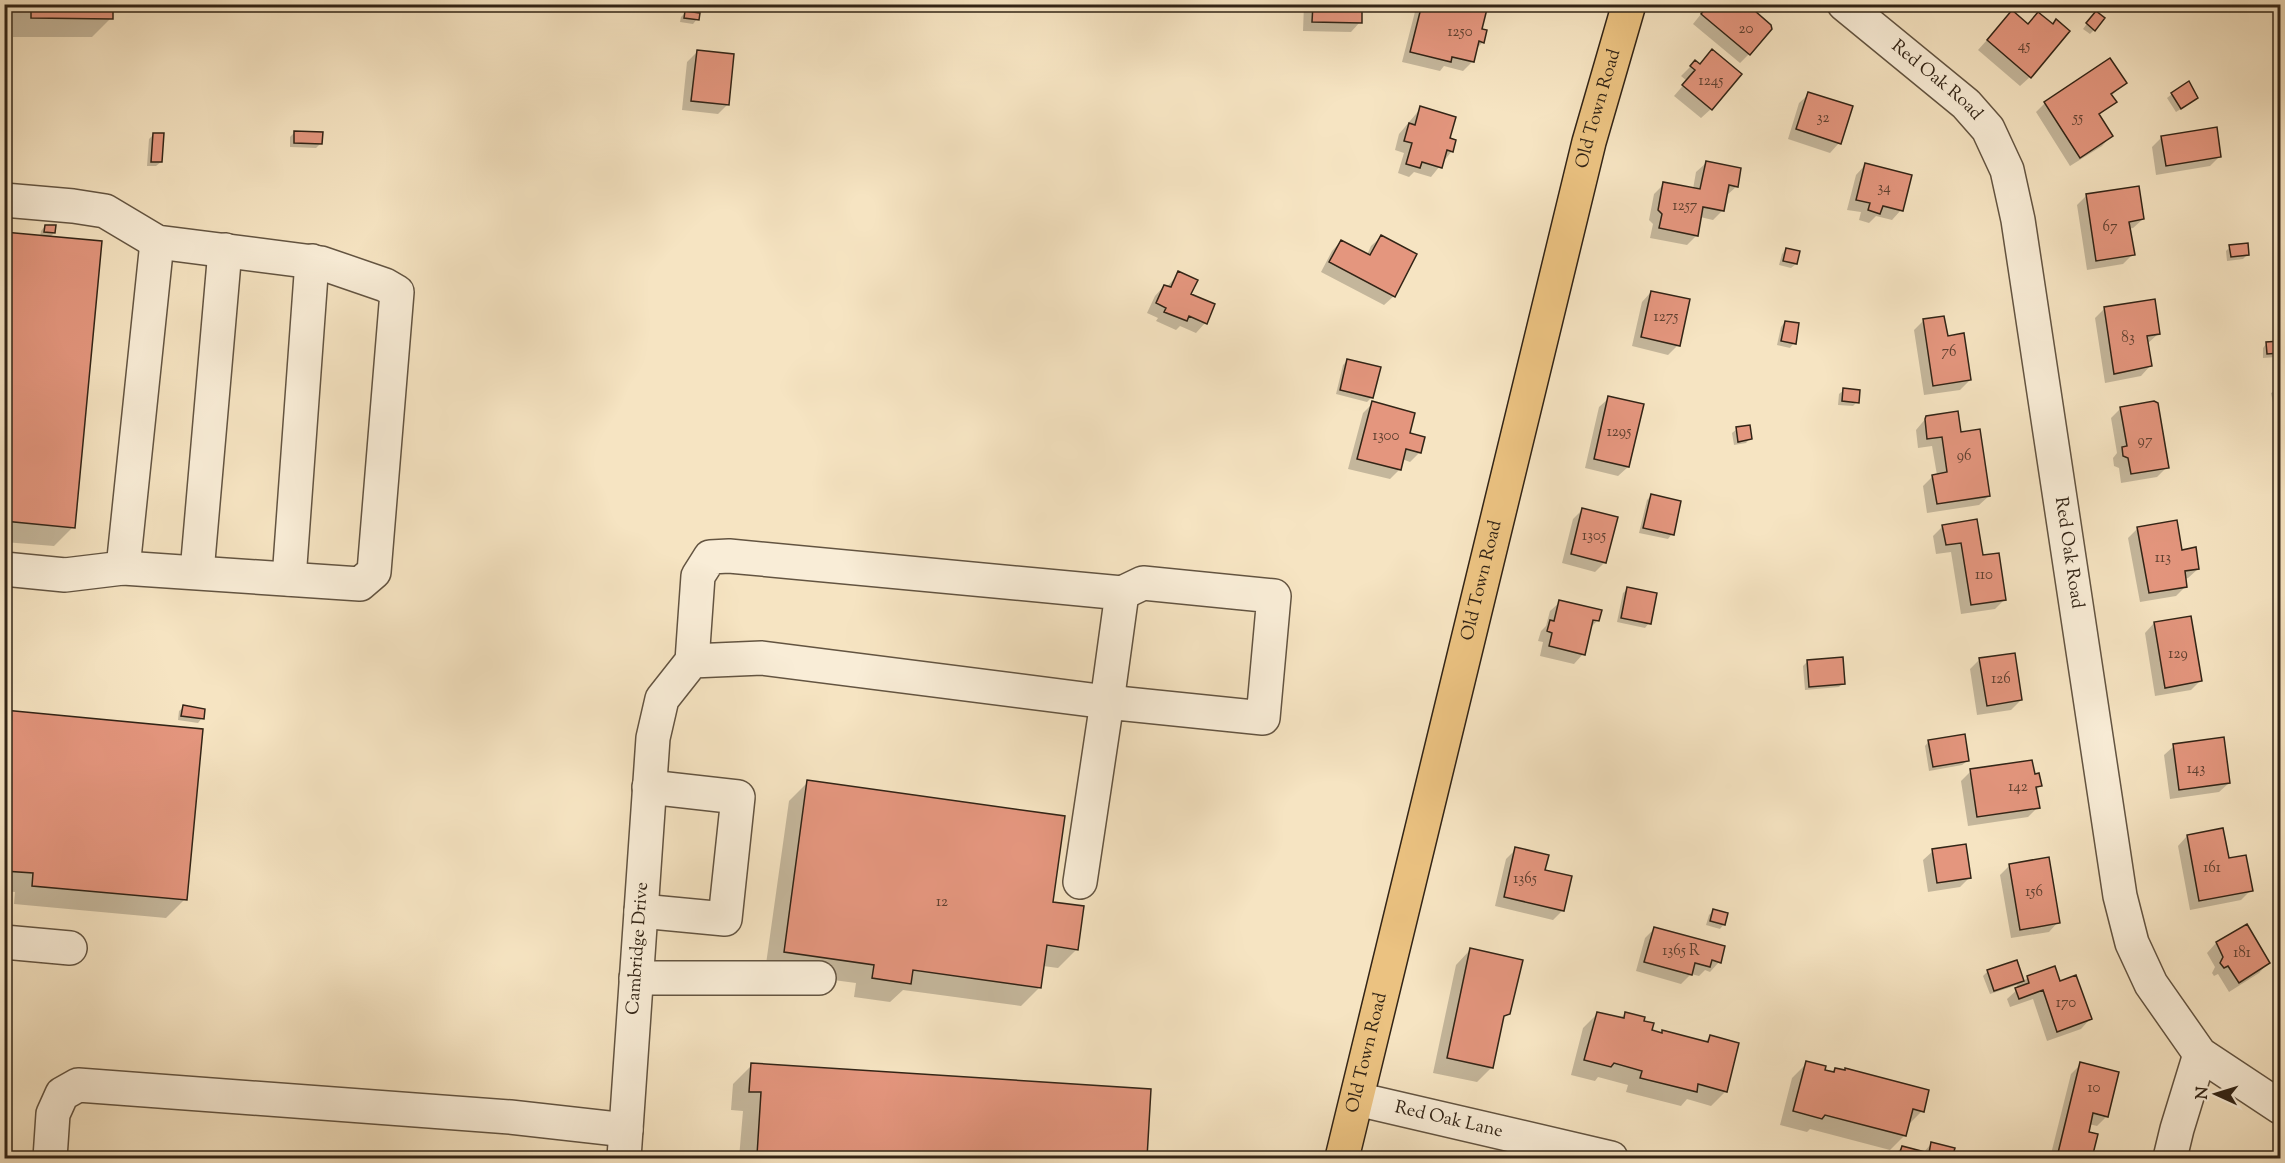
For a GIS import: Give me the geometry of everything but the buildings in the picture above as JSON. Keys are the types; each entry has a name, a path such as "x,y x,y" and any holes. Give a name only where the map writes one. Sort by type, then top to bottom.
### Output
{"main road":[{"name":"Old Town Road","path":"1342,1158 1589,142 1629,4"}],"street":[{"name":"Red Oak Road","path":"1844,4 1966,104 1988,129 2007,170 2018,220 2120,896 2132,943 2151,984 2200,1054 2280,1107"},
{"path":"4,200 105,211 156,242 312,261 385,285 397,292 374,572 360,584 123,567 65,575 4,569"},
{"path":"123,567 156,242"},
{"path":"197,572 225,250"},
{"path":"289,579 312,261"},
{"path":"729,556 1122,593 1143,583 1274,596 1263,718 1107,702 762,658 692,661 698,576 710,557 729,556"},
{"path":"1080,882 1122,593"},
{"name":"Cambridge Drive","path":"625,1144 653,738 662,699 692,661"},
{"path":"640,911 725,919 738,796 649,787"},
{"path":"4,942 70,948"},
{"path":"636,978 819,978"},
{"path":"2170,1158 2200,1054"},
{"path":"50,1158 53,1114 62,1094 78,1085 510,1117 625,1144"},
{"name":"Red Oak Lane","path":"1357,1099 1611,1158"}]}
